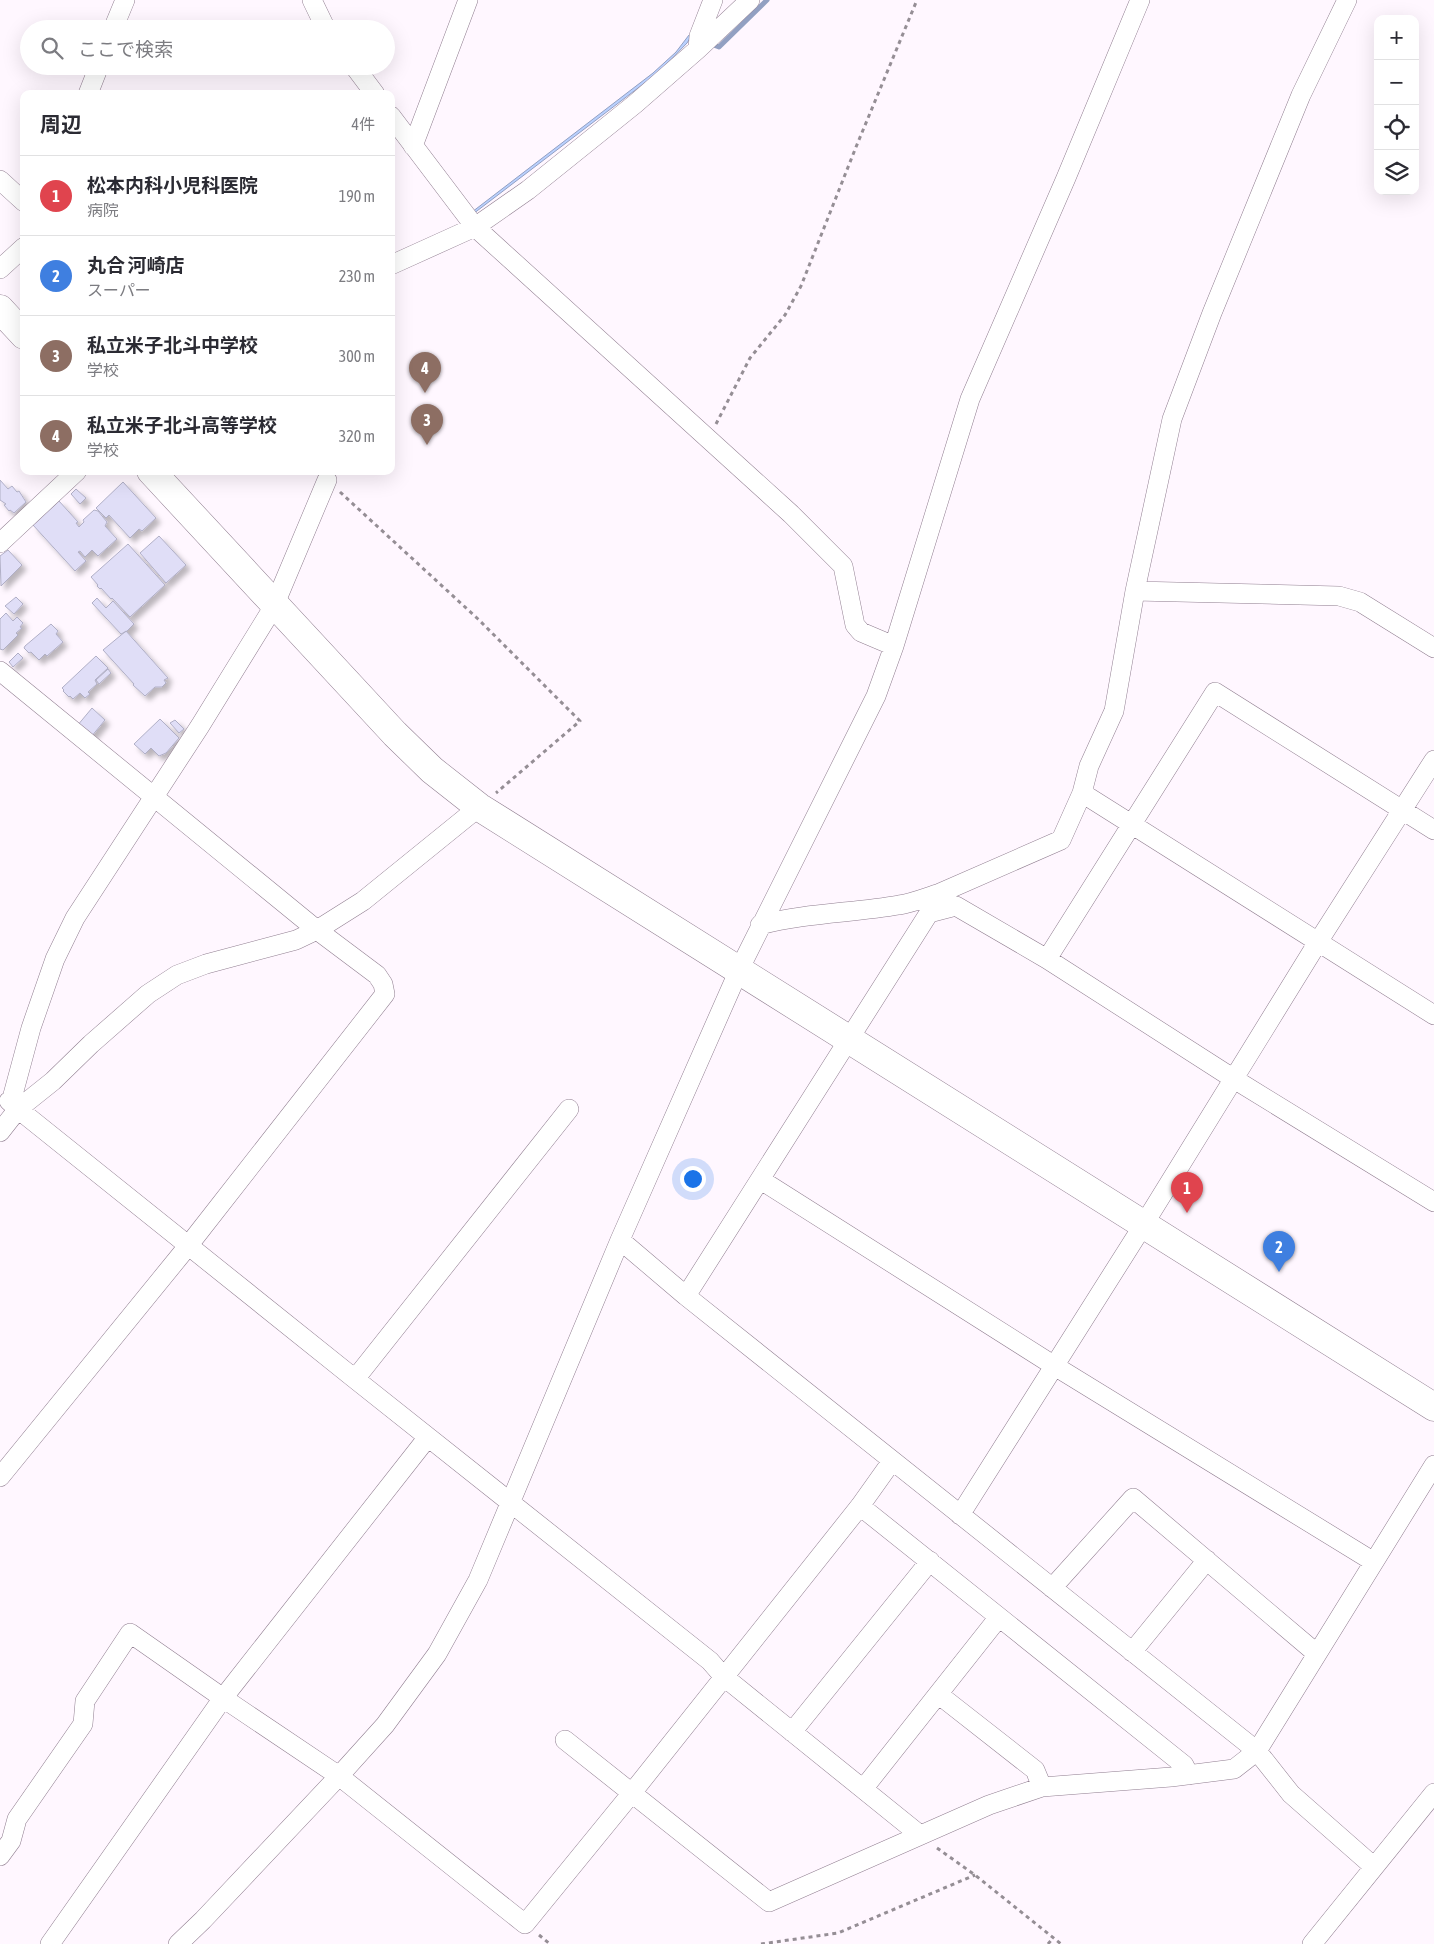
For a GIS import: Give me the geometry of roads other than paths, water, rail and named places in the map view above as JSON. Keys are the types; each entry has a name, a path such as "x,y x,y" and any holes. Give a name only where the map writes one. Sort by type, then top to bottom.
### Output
{"street":[{"path":"117,20 125,0"},
{"path":"312,0 322,20"},
{"path":"413,146 468,0"},
{"path":"698,49 699,36 713,0"},
{"path":"395,264 475,227 528,190 635,104 750,0"},
{"path":"178,1944 203,1920 385,1725 436,1654 478,1580 620,1240 739,970 876,696 894,646 970,399 1066,178 1140,0"},
{"path":"686,1296 929,913 942,901 1061,840 1082,793 1089,766 1114,711 1135,591 1172,419 1212,313 1301,95 1347,0"},
{"path":"90,90 95,75"},
{"path":"360,75 371,90"},
{"path":"395,121 475,227 791,514 843,566 855,625 861,632 894,646"},
{"path":"0,180 20,198"},
{"path":"0,270 20,251"},
{"path":"0,309 20,331"},
{"path":"0,544 73,475"},
{"path":"155,475 274,606 432,770 479,807 1434,1407"},
{"path":"0,1132 54,959 75,918 155,797 274,606 327,480"},
{"path":"1135,591 1339,596 1360,602 1434,648"},
{"path":"0,671 318,930 377,975 383,984 385,994 188,1246 0,1478"},
{"path":"1046,959 1215,692 1434,830"},
{"path":"960,1515 1434,760"},
{"path":"1082,793 1434,1015"},
{"path":"10,1102 53,1081 91,1044 148,994 177,975 206,964 296,940 318,930 363,901 479,807"},
{"path":"760,925 783,919 831,912 900,905 942,901 956,906 1046,959 1234,1079 1434,1202"},
{"path":"10,1102 428,1438 710,1661 723,1676 920,1836"},
{"path":"355,1379 569,1109"},
{"path":"761,1180 1053,1365 1374,1562"},
{"path":"620,1240 686,1296 1257,1751 1291,1794 1373,1866"},
{"path":"50,1944 223,1698 428,1438"},
{"path":"0,1856 11,1841 17,1819 83,1724 85,1701 130,1633 339,1776 525,1924 860,1506 892,1461"},
{"path":"566,1740 768,1902 989,1806 1042,1787 1189,1775 1234,1769 1257,1751 1434,1465"},
{"path":"1052,1588 1133,1498 1316,1653"},
{"path":"860,1506 1184,1764 1189,1775"},
{"path":"1132,1652 1207,1560"},
{"path":"792,1732 930,1561"},
{"path":"863,1789 999,1617"},
{"path":"938,1694 1035,1770 1042,1787"},
{"path":"1312,1944 1434,1792"}],"water":[{"path":"689,35 691,37 687,43 659,72 473,214 472,212 653,73 676,52"}],"waterway":[{"path":"711,44 719,47 767,0"}],"place":[{"name":"私立米子北斗高等学校","path":"425,393"},
{"name":"私立米子北斗中学校","path":"427,445"},
{"name":"松本内科小児科医院","path":"1187,1213"},
{"name":"丸合 河崎店","path":"1279,1272"}]}
